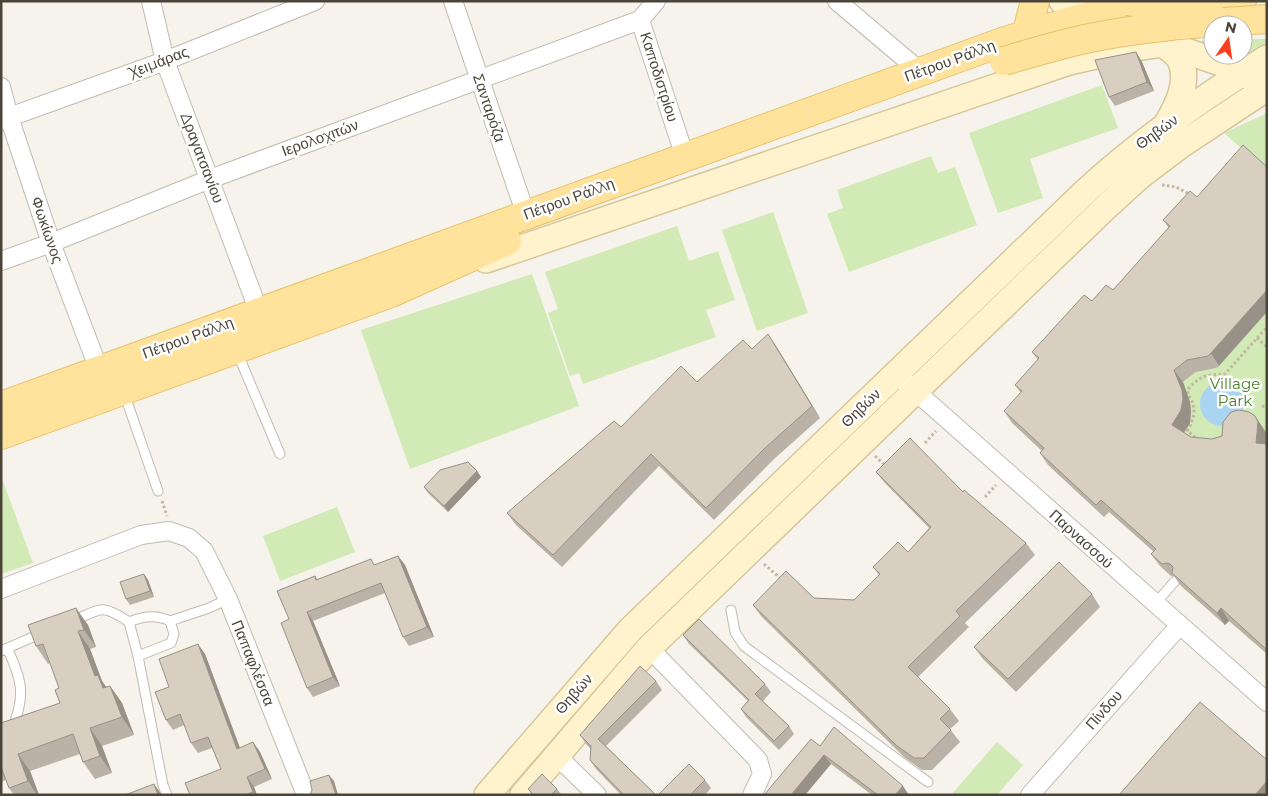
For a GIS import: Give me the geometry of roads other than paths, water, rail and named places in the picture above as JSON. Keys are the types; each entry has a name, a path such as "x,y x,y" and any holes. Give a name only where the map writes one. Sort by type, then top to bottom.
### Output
{"main road":[{"path":"1026,35 1035,1"},
{"path":"1062,1 1163,44 1226,65 1243,73 1266,88"},
{"path":"1128,1 1169,7 1267,12"},
{"name":"Πέτρου Ράλλη","path":"1,406 920,72 1026,35 1139,1"},
{"path":"1094,16 1242,1"},
{"name":"Πέτρου Ράλλη","path":"391,293 531,230 1004,61 1086,39 1165,27 1267,19"},
{"name":"Πέτρου Ράλλη","path":"1,436 391,293 1054,67 1103,54 1163,44"},
{"path":"1163,44 1179,59 1183,75 1181,97 1176,110 1166,124"},
{"name":"Θηβών","path":"487,795 630,630 1087,190 1123,157 1166,124 1267,58"},
{"name":"Θηβών","path":"523,795 649,648 1134,182 1181,145 1266,88"}],"street":[{"name":"Δραγατσανίου","path":"151,1 165,61 259,312"},
{"name":"Χειμάρας","path":"5,119 165,61 316,1"},
{"name":"Σανταρόζα","path":"453,1 526,215"},
{"name":"Καποδιστρίου","path":"656,1 640,20 685,157"},
{"path":"837,1 920,72"},
{"name":"Ιερολοχιτών","path":"1,261 51,243 210,179 640,20"},
{"name":"Φωκίωνος","path":"1,87 5,119 99,370"},
{"name":"Παρνασσού","path":"896,374 1267,702"},
{"name":"Παπαφλέσσα","path":"1,589 141,535 169,531 189,538 204,551 228,599 306,795"},
{"name":"Πίνδου","path":"1030,795 1179,626"},
{"path":"649,648 758,760 762,774 752,795"},
{"path":"556,755 597,795"}],"lane":[{"path":"236,350 280,454"},
{"path":"123,391 158,491"},
{"path":"1155,604 1175,580"},
{"path":"170,621 209,608 228,599"},
{"path":"67,623 102,608 110,610 129,622 138,656 159,786 167,795"},
{"path":"731,610 735,632 744,646 928,782"},
{"path":"129,622 142,617 161,616 170,621 174,634 171,643 138,656"},
{"path":"11,730 19,710 20,690 18,672 4,650 50,630"}],"water":[{"path":"1226,382 1238,388 1243,395 1243,413 1238,420 1231,425 1218,426 1210,423 1203,416 1200,400 1203,392 1210,385"}],"park label":[{"name":"Village Park","path":"1235,392"}]}
